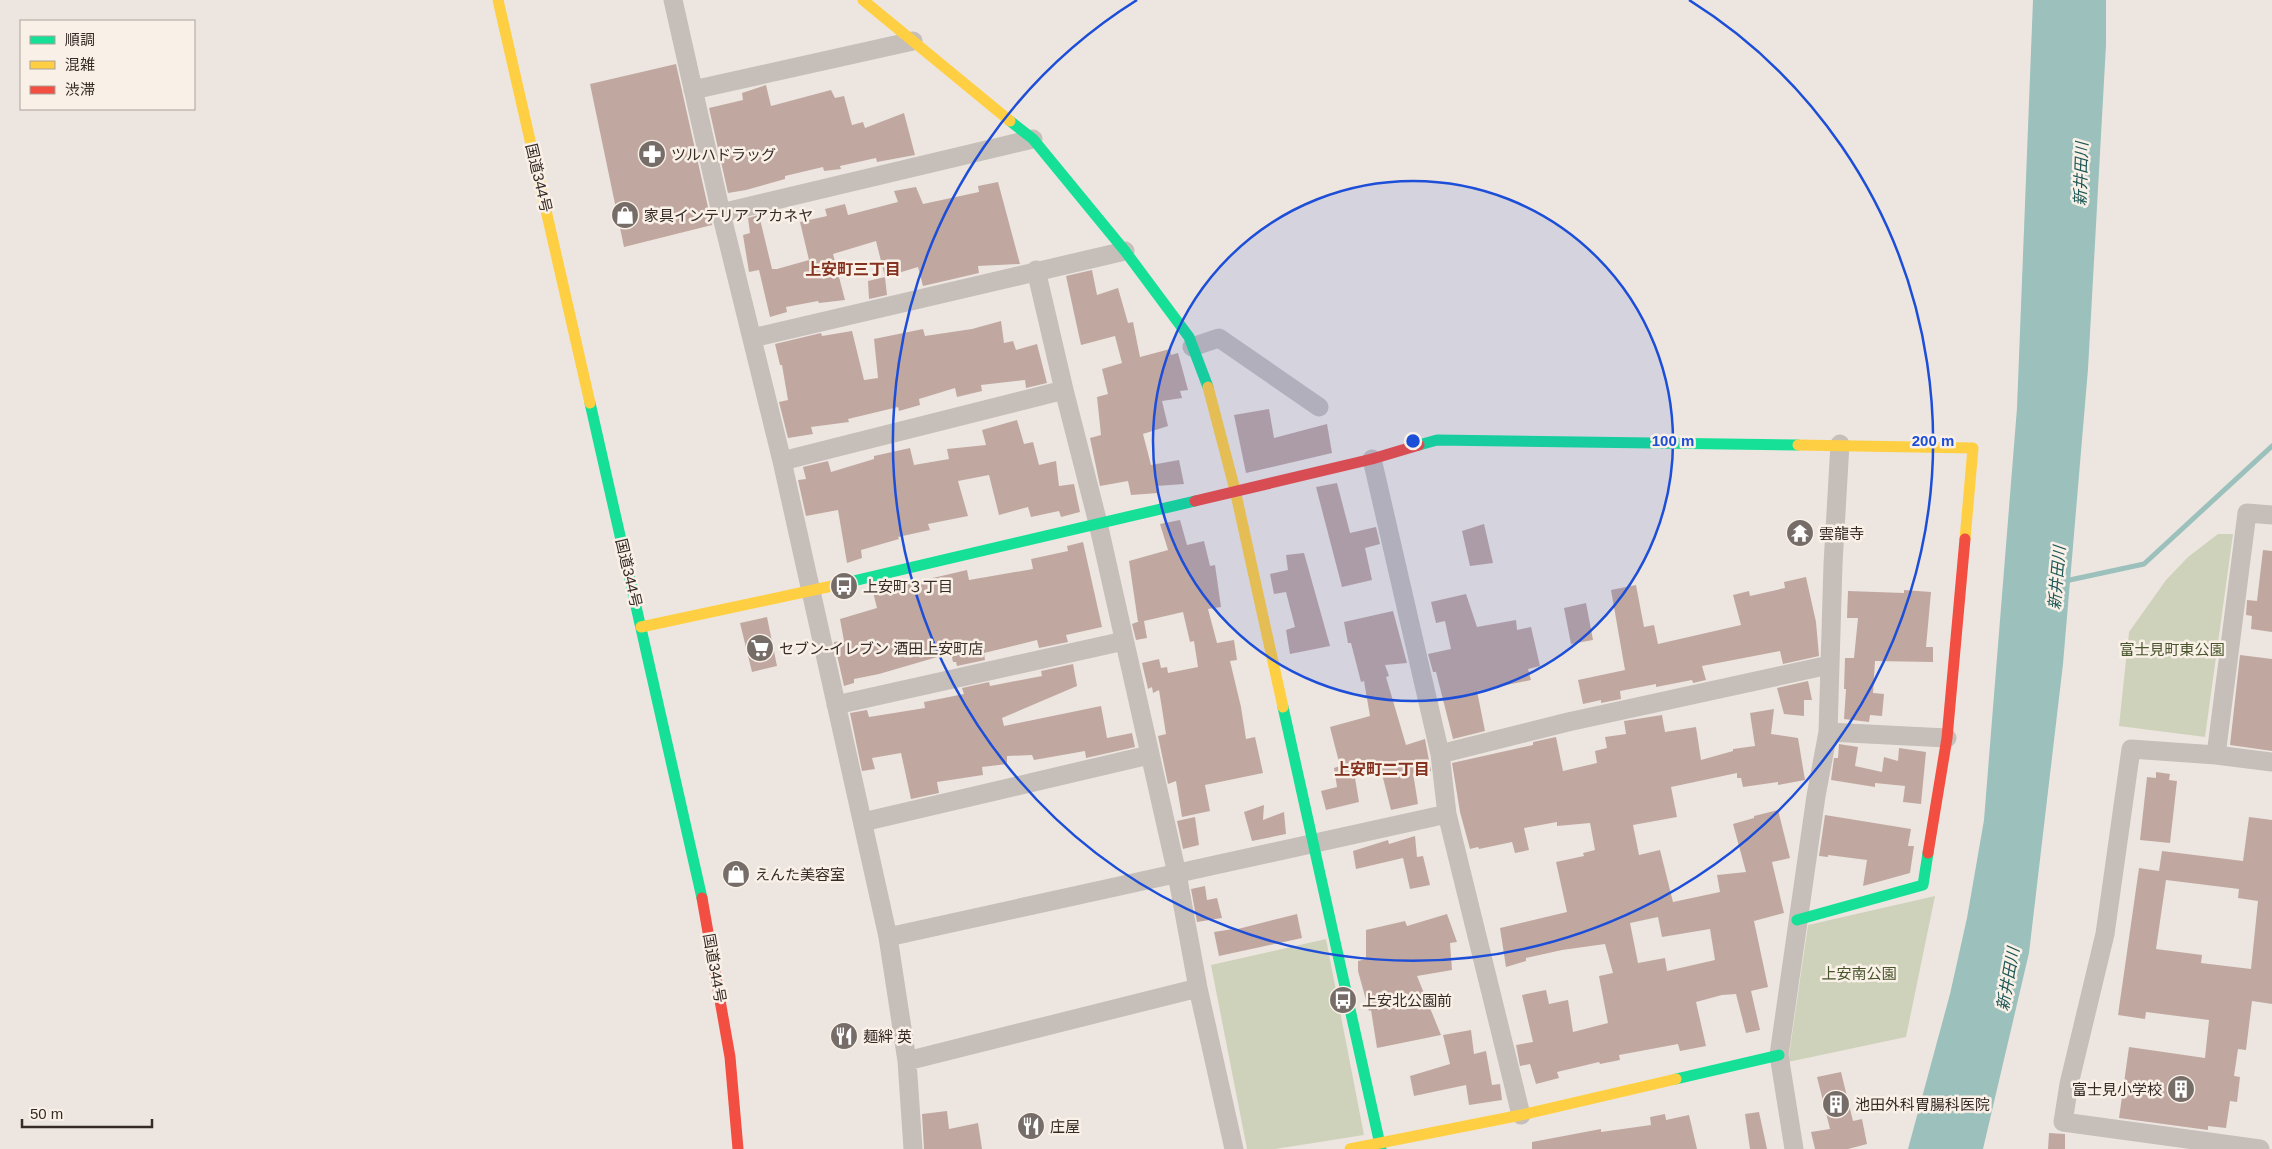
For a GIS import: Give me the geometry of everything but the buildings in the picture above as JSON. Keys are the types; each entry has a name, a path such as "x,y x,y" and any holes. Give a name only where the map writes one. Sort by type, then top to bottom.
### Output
{"main road":[{"name":"国道344号","path":"498,0 698,880 730,1058 738,1149"},
{"path":"863,0 1034,139 1125,251 1189,337 1212,398 1235,490 1380,1147"},
{"path":"641,627 810,591 1098,524 1372,459 1437,440 1840,444 1973,448 1947,738 1923,885 1797,920"},
{"path":"1350,1149 1380,1147 1779,1055"}],"street":[{"path":"673,0 721,213 782,461 888,937 908,1061 913,1149"},
{"path":"693,90 913,41"},
{"path":"721,213 1034,139"},
{"path":"752,338 1036,270 1125,251"},
{"path":"1036,270 1098,524 1177,874 1198,988 1234,1149"},
{"path":"1192,347 1219,338 1319,407"},
{"path":"782,461 1064,390"},
{"path":"1794,1149 1779,1055 1797,920 1828,732 1829,665 1840,444"},
{"path":"1372,459 1440,754 1447,814 1521,1115"},
{"path":"2216,755 2247,513 2272,515"},
{"path":"836,704 1124,641"},
{"path":"1440,754 1568,722 1829,665"},
{"path":"1828,732 1947,738"},
{"path":"2260,1149 2236,1148 2063,1122 2069,1084 2105,934 2131,749 2216,755 2272,762"},
{"path":"862,822 1149,754"},
{"path":"888,937 1447,814"},
{"path":"908,1061 1198,988"}],"green space":[{"name":"富士見町東公園","path":"2218,534 2233,534 2205,737 2119,726 2129,632 2166,580 2188,557"},
{"name":"上安南公園","path":"1935,896 1906,1037 1788,1062 1808,925"},
{"path":"1326,939 1364,1135 1275,1149 1247,1149 1211,965"}],"water":[{"name":"新井田川","path":"2033,0 2106,0 2106,45 2088,369 2063,664 2029,953 1983,1149 1908,1149 1950,994 1967,918 1984,820 2017,408"}],"waterway":[{"name":"新井田川","path":"2065,581 2144,564 2272,446"}],"traffic: fast":[{"path":"1010,121 1033,139 1125,251 1189,337 1208,387"},
{"path":"590,403 702,898"},
{"path":"1419,445 1437,440 1798,445"},
{"path":"832,586 1195,501"},
{"path":"1283,707 1381,1149"},
{"path":"1797,920 1923,885 1928,853"},
{"path":"1676,1079 1779,1055"}],"traffic: slow":[{"path":"498,0 590,403"},
{"path":"863,0 1010,121"},
{"path":"1208,387 1235,490 1283,707"},
{"path":"1798,445 1973,448 1965,539"},
{"path":"641,627 832,586"},
{"path":"1350,1149 1521,1115 1676,1079"}],"traffic: jam":[{"path":"1195,501 1372,459 1419,445"},
{"path":"1928,853 1947,738 1965,539"},
{"path":"702,898 730,1057 738,1149"}],"place":[{"name":"ツルハドラッグ","path":"652,154"},
{"name":"家具インテリア アカネヤ","path":"625,215"},
{"name":"雲龍寺","path":"1800,533"},
{"name":"上安町３丁目","path":"844,586"},
{"name":"セブン-イレブン 酒田上安町店","path":"760,648"},
{"name":"えんた美容室","path":"736,874"},
{"name":"上安北公園前","path":"1343,1000"},
{"name":"麺絆 英","path":"844,1036"},
{"name":"富士見小学校","path":"2181,1089"},
{"name":"池田外科胃腸科医院","path":"1836,1104"},
{"name":"庄屋","path":"1031,1126"}],"district":[{"name":"上安町三丁目","path":"853,269"},
{"name":"上安町二丁目","path":"1382,769"}]}
